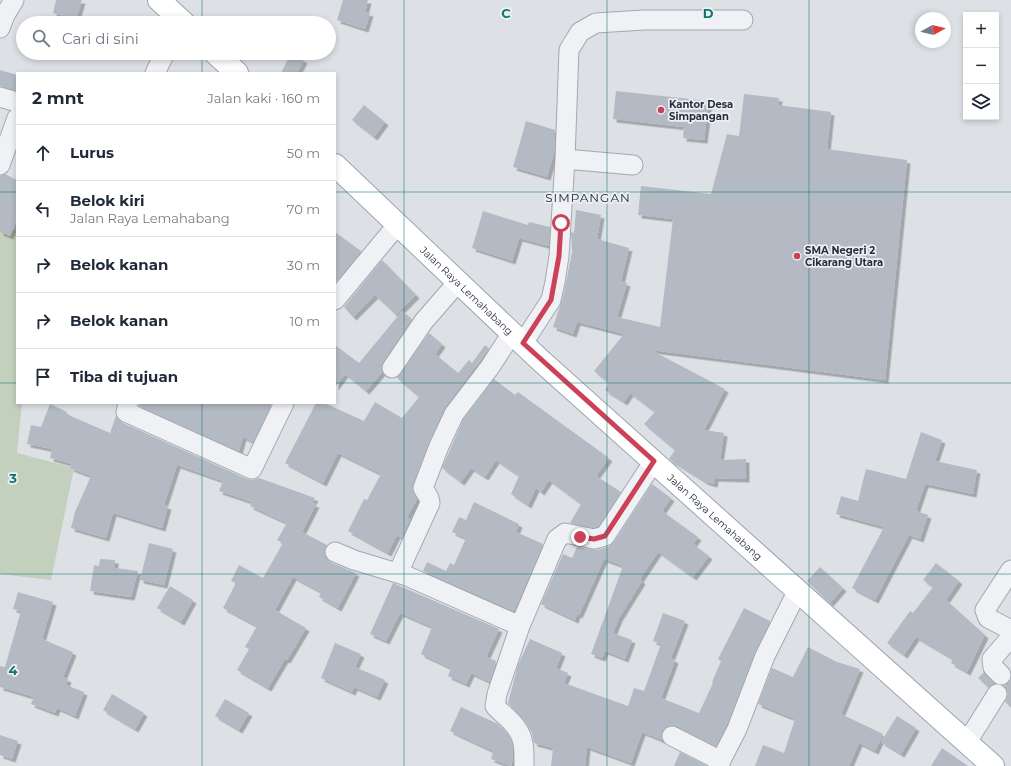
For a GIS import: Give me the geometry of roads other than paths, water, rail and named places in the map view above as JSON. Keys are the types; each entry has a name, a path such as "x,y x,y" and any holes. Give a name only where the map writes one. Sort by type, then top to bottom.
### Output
{"main road":[{"path":"159,0 176,16"},
{"path":"223,60 236,72"},
{"name":"Jalan Raya Lemahabang","path":"336,166 517,338 993,766"}],"street":[{"path":"398,573 430,503 429,498 423,488 439,446 454,414 490,366 551,300 559,256 566,159 569,50 580,32 596,23 644,20 743,20"},
{"path":"156,72 162,60"},
{"path":"0,97 16,102"},
{"path":"0,165 16,121"},
{"path":"566,159 633,165"},
{"path":"336,299 398,224"},
{"path":"392,368 424,321 458,282"},
{"path":"128,404 126,412 252,469 284,404"},
{"path":"524,766 522,740 517,728 502,715 495,706 497,694 520,626 557,539 565,533 594,539 605,536 654,461"},
{"path":"335,552 354,560 398,573 520,626"},
{"path":"1011,570 985,610 988,618 1011,630"},
{"path":"672,736 719,763 737,729 765,656 798,590"},
{"path":"1001,675 993,667 992,660 1011,637"},
{"path":"967,742 997,694"}],"place":[{"name":"Kantor Desa Simpangan","path":"661,110"},
{"name":"SMA Negeri 2 Cikarang Utara","path":"797,256"}],"district":[{"name":"SIMPANGAN","path":"588,197"}]}
